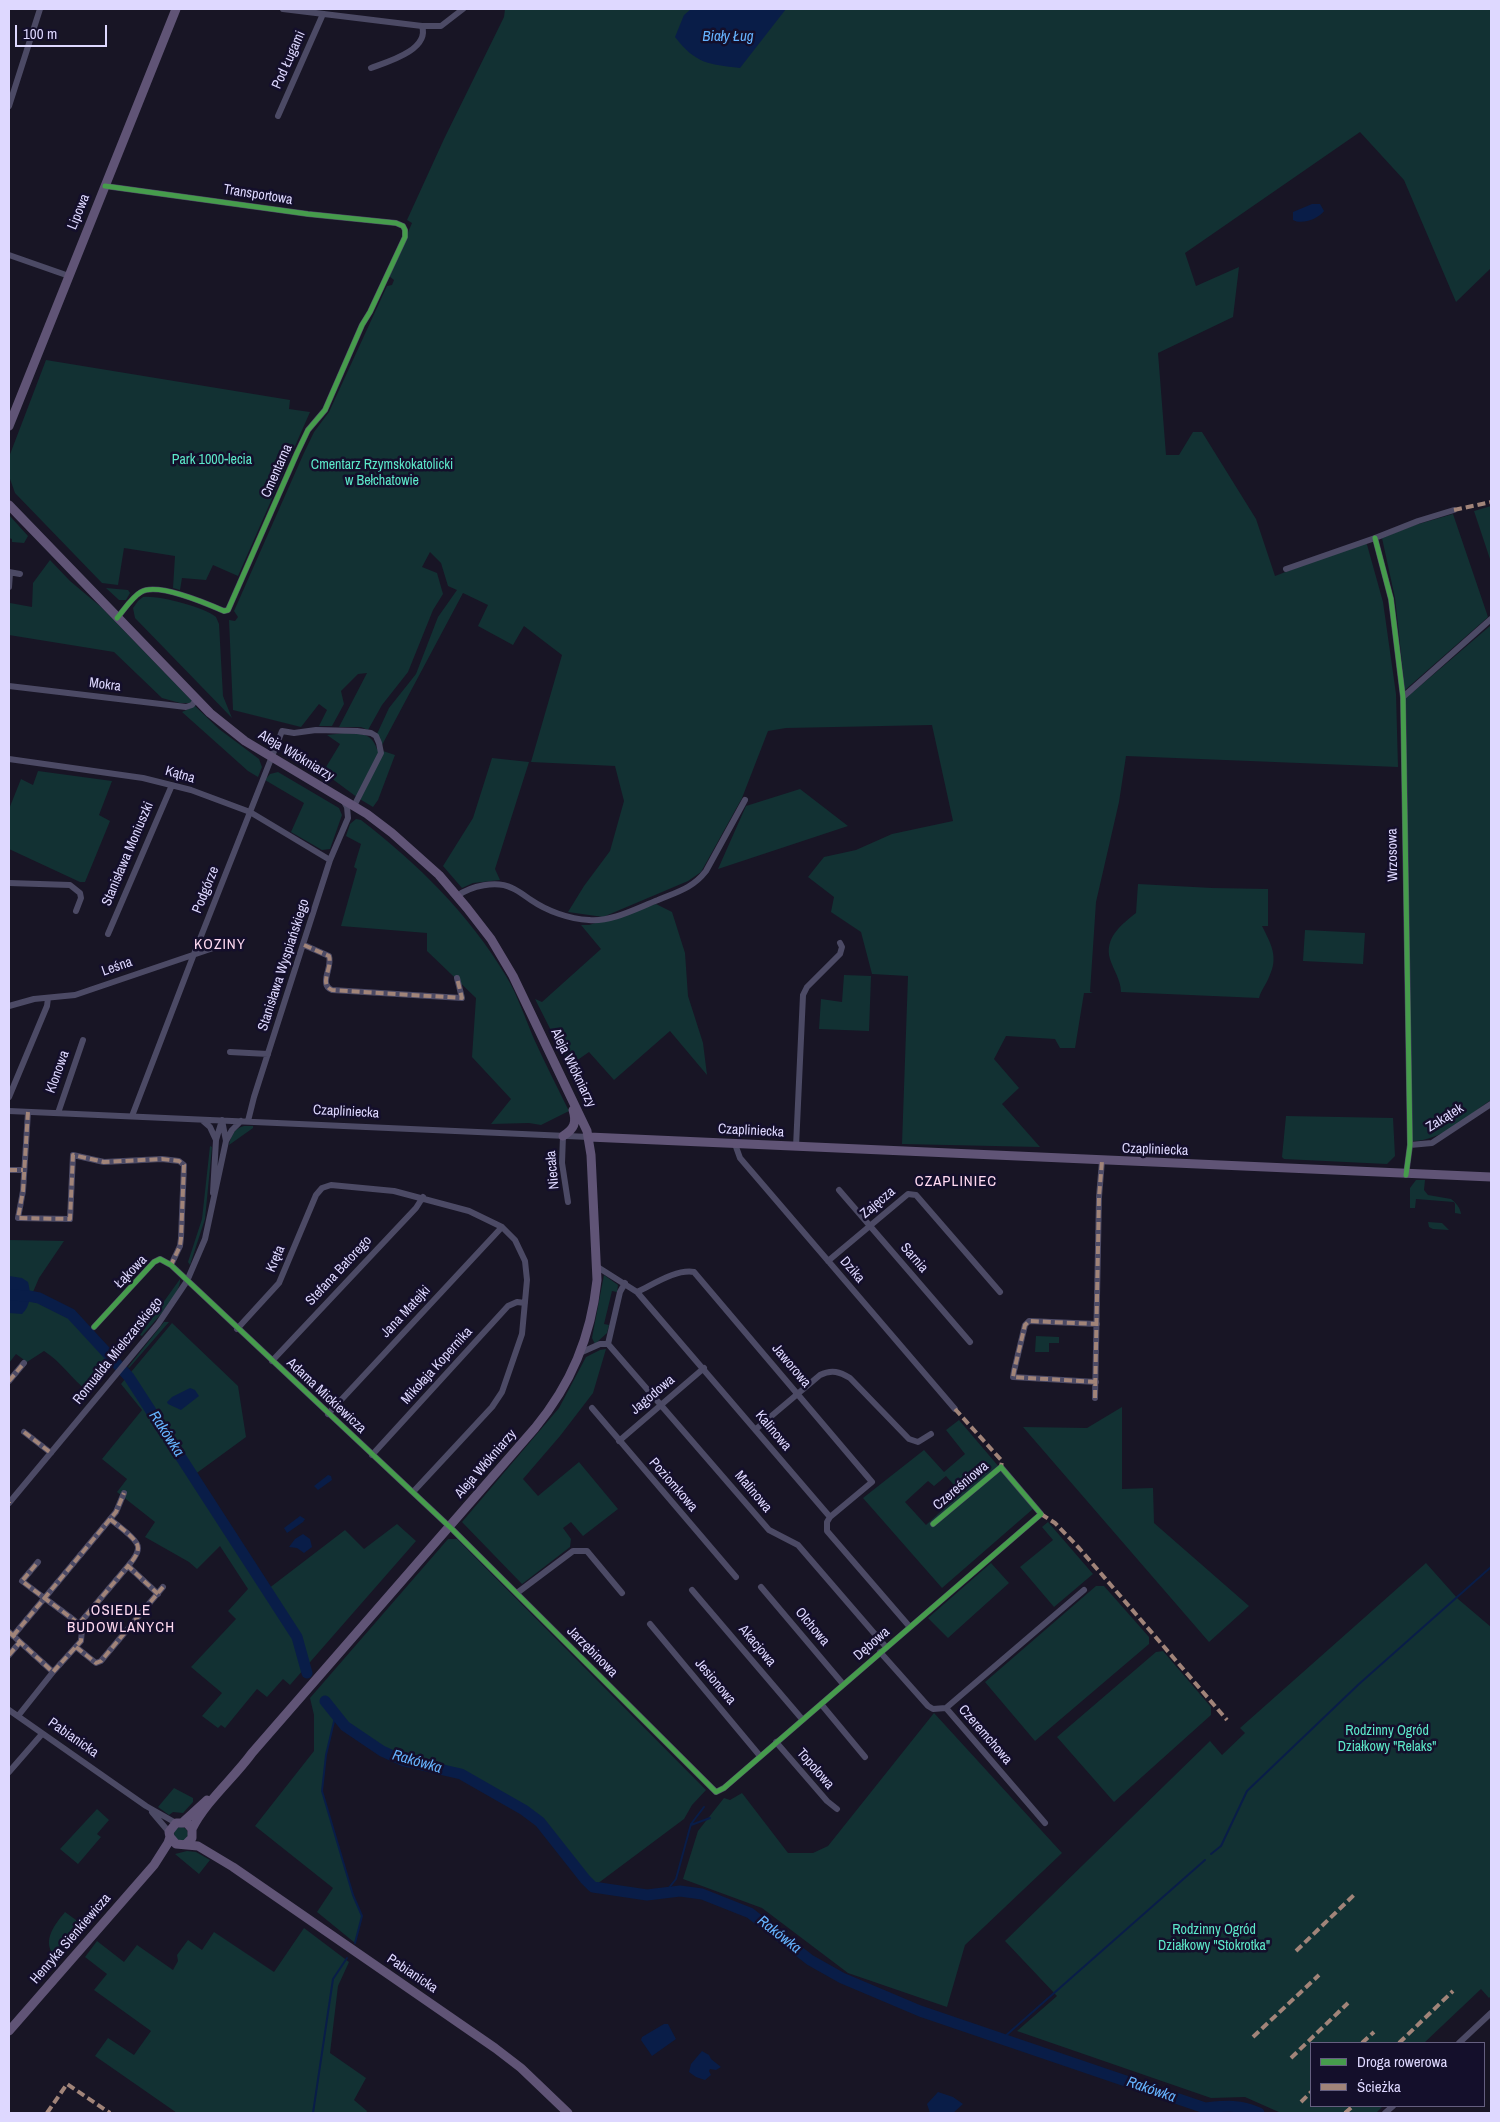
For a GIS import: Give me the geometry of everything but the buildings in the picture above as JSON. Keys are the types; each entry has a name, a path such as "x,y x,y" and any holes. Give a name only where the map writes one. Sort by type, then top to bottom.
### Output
{"main road":[{"name":"Lipowa","path":"9,426 176,9"},
{"name":"Aleja Włókniarzy","path":"9,505 196,700 227,728 367,814 416,853 457,896 491,940 513,976 589,1137 596,1266 594,1302 582,1352 569,1380 549,1411 308,1690 252,1753 180,1822 170,1835"},
{"path":"563,1136 573,1128 576,1119 568,1091"},
{"name":"Czapliniecka","path":"589,1137 1406,1175 1491,1177"},
{"name":"Aleja Włókniarzy","path":"183,1844 192,1838 193,1832 207,1807 238,1773 252,1753"},
{"name":"Pabianicka","path":"180,1822 233,1867"},
{"path":"170,1835 183,1844"},
{"name":"Henryka Sienkiewicza","path":"9,2030 154,1865 168,1843 170,1835"},
{"name":"Pabianicka","path":"183,1844 204,1849 233,1867 495,2048 521,2068 568,2113"},
{"name":"Henryka Sienkiewicza","path":"154,1865 183,1844"}],"street":[{"path":"9,106 40,9"},
{"name":"Pod Ługami","path":"283,9 422,26 441,26 463,9"},
{"name":"Pod Ługami","path":"278,116 323,14"},
{"path":"371,68 412,51 423,34 422,26"},
{"name":"Transportowa","path":"104,186 396,224 403,226 405,230"},
{"name":"Cmentarna","path":"117,618 141,592 154,590 187,596 224,611 228,610 308,430 325,410 362,324 370,312 405,237 405,230"},
{"path":"9,255 69,276"},
{"path":"1286,569 1418,521 1454,510"},
{"name":"Wrzosowa","path":"1375,538 1391,599 1403,696 1410,1145 1406,1175"},
{"path":"9,586 10,572 20,574"},
{"path":"1403,696 1491,619"},
{"name":"Mokra","path":"9,686 186,707 192,705 196,700"},
{"name":"Podgórze","path":"132,1116 282,732 294,733 316,730 371,733 378,739 381,751 354,806"},
{"name":"Kątna","path":"9,759 172,784 250,812 330,860"},
{"name":"Stanisława Moniuszki","path":"108,934 172,784"},
{"path":"343,799 347,807 348,818 357,813 367,814"},
{"path":"457,896 466,890 476,887 506,886 543,908 558,914 588,920 613,917 682,891 698,881 706,871 745,800"},
{"name":"Stanisława Wyspiańskiego","path":"248,1122 330,860 348,818"},
{"path":"9,883 70,885 80,894 81,898 76,911"},
{"name":"Leśna","path":"9,1006 34,999 75,994 231,942"},
{"path":"796,1147 803,995 807,987 840,954 842,946 840,943"},
{"path":"304,945 329,956 330,961 325,983 326,987 332,990 462,998 457,978"},
{"path":"9,1097 47,1006 48,998"},
{"name":"Klonowa","path":"58,1113 83,1040"},
{"path":"230,1052 268,1054"},
{"name":"Zakątek","path":"1410,1145 1432,1143 1491,1104"},
{"name":"Czapliniecka","path":"9,1111 589,1137"},
{"path":"28,1112 18,1218 70,1220 73,1155 104,1162 162,1159 183,1163 180,1246 171,1265"},
{"path":"202,1120 210,1128 216,1140"},
{"name":"Romualda Mielczarskiego","path":"9,1503 125,1364 171,1306 187,1282 205,1239 213,1196 216,1140 222,1120"},
{"name":"Romualda Mielczarskiego","path":"222,1120 226,1141"},
{"name":"Romualda Mielczarskiego","path":"213,1196 219,1181 226,1141 232,1130 241,1121"},
{"name":"Niecała","path":"563,1136 562,1163 568,1202"},
{"name":"Dzika","path":"735,1144 740,1158 955,1409"},
{"path":"1095,1398 1099,1197 1102,1161"},
{"path":"9,1170 23,1170"},
{"name":"Kręta","path":"238,1329 279,1283 316,1195 322,1188 331,1185 355,1187 394,1191 423,1197"},
{"name":"Sarnia","path":"839,1190 970,1342"},
{"name":"Zajęcza","path":"828,1261 908,1194 916,1195 1000,1292"},
{"path":"413,1492 500,1397 520,1342 528,1280 524,1261 515,1240 502,1227 469,1211 423,1197"},
{"name":"Stefana Batorego","path":"272,1360 416,1208 423,1197"},
{"name":"Jana Matejki","path":"328,1414 502,1227"},
{"name":"Łąkowa","path":"94,1327 154,1262 160,1259 171,1265 187,1282"},
{"name":"Kalinowa","path":"596,1266 638,1292 830,1517"},
{"name":"Jaworowa","path":"638,1292 678,1273 694,1272 872,1482 830,1517"},
{"name":"Adama Mickiewicza","path":"187,1282 450,1526"},
{"path":"582,1352 600,1344 608,1344 620,1292 625,1284"},
{"name":"Mikołaja Kopernika","path":"372,1455 508,1306 517,1302 525,1303"},
{"path":"1096,1382 1014,1377 1014,1371 1025,1325 1029,1321 1097,1324"},
{"name":"Malinowa","path":"608,1344 662,1404 769,1530 798,1545 886,1647"},
{"path":"9,1382 24,1363"},
{"name":"Jagodowa","path":"618,1441 704,1368"},
{"path":"756,1429 797,1393 824,1373 840,1372 850,1378 909,1439 918,1442 930,1434"},
{"name":"Poziomkowa","path":"592,1408 736,1578"},
{"path":"24,1432 51,1453"},
{"name":"Czereśniowa","path":"933,1524 1001,1467 1041,1514"},
{"path":"54,1672 11,1634 44,1598 116,1512 124,1493"},
{"name":"Dębowa","path":"719,1792 1041,1514"},
{"path":"830,1517 827,1522 827,1531 909,1626"},
{"path":"78,1624 137,1554 138,1544 110,1519"},
{"name":"Jarzębinowa","path":"450,1526 711,1788 719,1792"},
{"path":"516,1593 573,1551 588,1551 622,1593"},
{"path":"18,1716 76,1647 82,1636 82,1629 78,1624 51,1601 44,1598 22,1581 38,1562"},
{"path":"128,1566 158,1594"},
{"path":"76,1647 96,1663 100,1661 163,1587"},
{"name":"Olchowa","path":"761,1587 843,1684"},
{"name":"Akacjowa","path":"692,1590 802,1719"},
{"path":"946,1708 1084,1590"},
{"name":"Jesionowa","path":"650,1624 760,1756"},
{"path":"9,1655 20,1642"},
{"name":"Czeremchowa","path":"880,1652 928,1706 946,1708 1045,1823"},
{"path":"820,1704 866,1756"},
{"name":"Pabianicka","path":"9,1710 146,1806 180,1822"},
{"path":"9,1772 42,1734"},
{"name":"Topolowa","path":"776,1742 827,1801 837,1809"},
{"name":"Pabianicka","path":"146,1806 170,1835"},
{"path":"1460,2042 1491,2013"}],"green space":[{"name":"Cmentarz Rzymskokatolicki w Bełchatowie","path":"505,9 1491,9 1491,268 1456,302 1404,180 1360,132 1185,253 1196,286 1239,267 1233,317 1158,353 1166,455 1179,455 1193,432 1202,432 1256,519 1275,576 1366,541 1383,602 1396,694 1398,767 1126,756 1119,802 1096,902 1090,992 1093,993 1084,993 1075,1048 1060,1048 1055,1039 1006,1036 994,1059 1019,1088 1002,1104 1040,1147 902,1144 908,976 872,974 861,932 831,912 834,897 808,877 824,857 856,850 892,834 953,821 932,725 786,728 768,731 742,798 701,872 688,881 603,917 568,912 584,886 610,851 624,801 615,766 531,762 562,655 524,626 513,645 478,626 488,605 463,593 382,745 377,734 389,708 416,674 438,617 457,590 448,586 441,563 430,552 422,567 437,573 443,594 433,610 408,672 382,705 368,730 361,727 339,727 367,673 358,674 341,691 344,704 332,726 319,726 327,710 319,704 301,727 233,710 229,620 235,621 238,617 234,611 303,455 314,432 329,412 387,286 392,285 394,280 389,276 412,223 407,220 444,139 504,17"},
{"name":"Park 1000-lecia","path":"46,360 290,400 289,409 310,412 238,576 213,565 206,580 182,578 180,590 173,588 175,556 124,548 118,585 102,583 15,493 9,476 9,457"},
{"path":"1491,506 1491,562 1474,511"},
{"path":"1453,514 1488,617 1405,690 1395,598 1382,538 1415,525"},
{"path":"9,515 28,536 24,543 12,542 12,539 9,538"},
{"path":"50,560 70,581 101,607 194,703 180,703 162,698 114,652 9,635 10,603 32,607 33,583"},
{"path":"106,588 128,590 130,593 126,600 119,600"},
{"path":"143,597 181,602 202,609 216,617 219,624 223,696 232,718 135,618 133,608"},
{"path":"1490,626 1491,1100 1444,1132 1434,1137 1412,1141 1406,698"},
{"path":"195,706 219,729 259,759 262,767 258,777 248,771 182,712"},
{"path":"345,733 365,735 372,739 377,749 395,755 378,800 373,807 323,772 340,744 327,735"},
{"path":"492,758 529,762 495,869 500,880 473,883 462,888 443,866 473,818"},
{"path":"38,771 112,781 99,815 110,821 85,882 80,882 9,849 9,809 21,779 33,785"},
{"path":"278,772 339,808 342,815 330,849 322,850 291,832 304,803 265,780 270,774"},
{"path":"800,789 848,826 718,869 746,806"},
{"path":"356,819 361,820 422,872 476,932 491,953 518,999 534,1039 569,1111 541,1125 529,1123 491,1124 511,1099 472,1057 476,998 427,951 427,933 341,926 357,869 354,867 361,844 346,836 350,824"},
{"path":"1138,884 1268,889 1268,926 1262,926 1271,945 1274,957 1272,970 1259,998 1121,992 1110,959 1110,944 1116,932 1136,913"},
{"path":"656,904 672,912 685,953 688,996 703,1043 707,1075 670,1031 614,1080 589,1052 569,1066 535,999 542,1002 601,949 581,925 589,925"},
{"path":"1305,930 1365,933 1363,964 1303,961"},
{"path":"844,975 871,976 869,1031 819,1029 821,999 842,1002"},
{"path":"1286,1116 1393,1118 1395,1156 1387,1164 1284,1159 1282,1157"},
{"path":"244,1126 253,1126 253,1128 229,1145 234,1132"},
{"path":"210,1146 212,1147 205,1219 190,1265 188,1262 202,1219"},
{"path":"1416,1180 1425,1180 1424,1190 1428,1195 1451,1199 1458,1205 1461,1214 1455,1213 1454,1202 1416,1199 1415,1208 1410,1208 1410,1188"},
{"path":"1428,1222 1442,1223 1449,1230 1433,1229 1429,1227"},
{"path":"9,1240 64,1241 39,1278 33,1292 72,1309 118,1358 89,1392 44,1351 27,1362 16,1354 9,1363"},
{"path":"604,1275 618,1285 617,1292 612,1291 604,1324 609,1325 607,1333 595,1344 592,1338"},
{"path":"180,1279 171,1300 142,1336 140,1335"},
{"path":"164,1322 169,1322 129,1368 128,1367"},
{"path":"172,1323 238,1386 246,1437 194,1475 268,1589 345,1530 364,1549 397,1524 416,1541 290,1685 283,1679 267,1697 257,1689 225,1728 221,1725 218,1728 202,1716 222,1693 191,1667 236,1619 228,1611 248,1589 220,1546 197,1569 189,1562 145,1537 155,1522 117,1492 127,1479 102,1459 142,1410 121,1384"},
{"path":"1036,1336 1059,1337 1059,1343 1049,1343 1049,1352 1035,1352"},
{"path":"606,1349 593,1393 560,1436 523,1479 538,1496 579,1462 618,1509 583,1536 571,1522 563,1528 571,1539 570,1547 522,1584 462,1522 559,1408 586,1357"},
{"path":"1122,1407 1122,1489 1153,1488 1154,1523 1249,1606 1209,1642 1023,1427 1087,1428"},
{"path":"959,1420 1034,1508 942,1588 863,1498 924,1450 944,1472 965,1454 946,1430","holes":["946,1476 961,1493 926,1525 905,1502 928,1481 934,1486"]},
{"path":"1048,1522 1093,1574 1054,1607 1020,1567 1053,1540 1042,1527"},
{"path":"448,1539 457,1539 706,1790 692,1805 684,1819 593,1887 540,1822 524,1810 461,1774 404,1761 382,1751 345,1726 336,1714 326,1755 322,1791 353,1895 362,1916 355,1943 317,1912 333,1888 255,1826 314,1751 314,1715 310,1698"},
{"path":"991,1563 1009,1583 948,1638 928,1618"},
{"name":"Rodzinny Ogród Działkowy \"Stokrotka\"","path":"1426,1563 1458,1599 1491,1627 1491,1996 1489,1998 1481,1989 1425,2042 1310,2042 1310,2107 1382,2107 1376,2113 1281,2113 1245,2097 1211,2098 1017,2031 1057,1996 1005,1941 1210,1741 1222,1755 1245,1733 1240,1728"},
{"path":"1096,1586 1104,1586 1149,1637 1149,1644 1035,1741 985,1682"},
{"path":"1163,1651 1211,1707 1211,1715 1114,1802 1057,1737 1156,1652"},
{"path":"934,1713 1062,1853 965,1945 947,2007 848,1973 762,1908 683,1879 698,1831 724,1798 730,1800 742,1793 788,1853 813,1853 828,1846"},
{"path":"174,1788 193,1798 193,1802 183,1813 173,1812 169,1815 158,1807"},
{"path":"97,1809 109,1820 97,1834 101,1837 78,1864 60,1849"},
{"path":"181,1827 186,1829 188,1834 186,1839 181,1841 176,1839 174,1834 176,1829"},
{"path":"187,1851 196,1852 210,1860 199,1874 175,1854"},
{"path":"65,1912 87,1928 73,1944 60,1954 51,1951 49,1940 52,1930"},
{"path":"304,1928 349,1962 338,1986 330,2053 366,2078 354,2100 367,2111 366,2113 177,2113 95,2056 108,2038 134,2055 151,2031 94,1990 107,1974 85,1957 97,1941 124,1962 137,1945 173,1970 178,1961 177,1955 188,1940 202,1950 214,1932 274,1972"}],"water":[{"name":"Biały Ług","path":"691,9 786,9 740,68 711,64 696,58 675,37 684,15"},
{"path":"1312,204 1320,204 1324,211 1310,220 1301,222 1293,220 1293,212"},
{"path":"9,1276 22,1278 28,1282 30,1299 22,1314 9,1313"},
{"path":"190,1388 195,1390 199,1396 181,1410 168,1404 167,1402 172,1397"},
{"path":"328,1475 331,1476 332,1480 318,1490 314,1486"},
{"path":"300,1516 305,1519 303,1522 287,1533 284,1528"},
{"path":"303,1534 310,1539 312,1547 304,1553 297,1548 289,1547 295,1539"},
{"path":"664,2024 668,2024 676,2039 652,2056 641,2040 642,2037"},
{"path":"702,2051 721,2067 716,2070 710,2069 711,2075 705,2080 689,2072 691,2064"},
{"path":"938,2092 953,2097 963,2104 953,2113 930,2113 927,2104"}],"waterway":[{"name":"Rakówka","path":"9,1295 39,1298 71,1314 129,1377 297,1637 307,1673"},
{"path":"1211,1854 1221,1846 1247,1791 1359,1684 1491,1567"},
{"name":"Rakówka","path":"325,1701 345,1726 382,1751 404,1761 461,1774 524,1810 540,1822 593,1887 647,1895 680,1891 702,1894 750,1913 810,1960 842,1978 920,2011 1205,2108 1239,2107 1259,2113"},
{"name":"Rakówka","path":"336,1713 326,1755 322,1791 353,1895 362,1916 355,1943"},
{"path":"664,1894 676,1879 691,1824 704,1807"},
{"path":"691,1825 710,1818"},
{"path":"1003,2038 1205,1860"},
{"path":"313,2113 333,1979 347,1958"}],"marked path":[{"path":"1454,510 1491,502"},
{"path":"304,945 329,956 330,961 326,984 332,990 462,998 457,978"},
{"path":"28,1112 23,1191 18,1218 70,1219 73,1155 104,1162 162,1159 179,1161 184,1165 181,1238 180,1246 171,1265"},
{"path":"1095,1398 1099,1197 1102,1161"},
{"path":"9,1170 23,1170"},
{"path":"1096,1382 1013,1377 1025,1325 1029,1321 1097,1324"},
{"path":"9,1381 24,1363"},
{"path":"955,1409 1002,1461 1001,1467"},
{"path":"24,1432 51,1453"},
{"path":"13,1636 116,1512 124,1493"},
{"path":"1041,1514 1055,1523 1079,1548 1227,1720"},
{"path":"110,1519 131,1537 137,1545 137,1553 128,1566 158,1594"},
{"path":"9,1632 53,1672 81,1641 82,1629 79,1624 22,1581 38,1562"},
{"path":"79,1624 128,1566"},
{"path":"76,1647 96,1663 101,1661 163,1587"},
{"path":"9,1655 20,1642"},
{"path":"1296,1951 1355,1894"},
{"path":"1253,2037 1319,1975"},
{"path":"1400,2042 1453,1991"},
{"path":"1291,2058 1348,2003"},
{"path":"1363,2042 1374,2032"},
{"path":"47,2113 67,2084 110,2113"},
{"path":"1301,2102 1310,2093"},
{"path":"1345,2113 1352,2107"}],"cycle path":[{"path":"105,186 308,214 396,223 403,226 405,230 405,237 362,325 325,410 308,430 297,453 228,610 224,611 182,595 149,590 141,592 134,597 117,618"},
{"path":"1375,538 1391,599 1403,697 1410,1145 1406,1175"},
{"path":"94,1327 154,1262 160,1259 171,1265 453,1530 716,1792 724,1788 1041,1514 1001,1467 933,1524"}],"district":[{"name":"KOZINY","path":"220,945"},
{"name":"CZAPLINIEC","path":"956,1182"},
{"name":"OSIEDLE BUDOWLANYCH","path":"121,1620"}],"park label":[{"name":"Rodzinny Ogród Działkowy \"Relaks\"","path":"1387,1739"}]}
